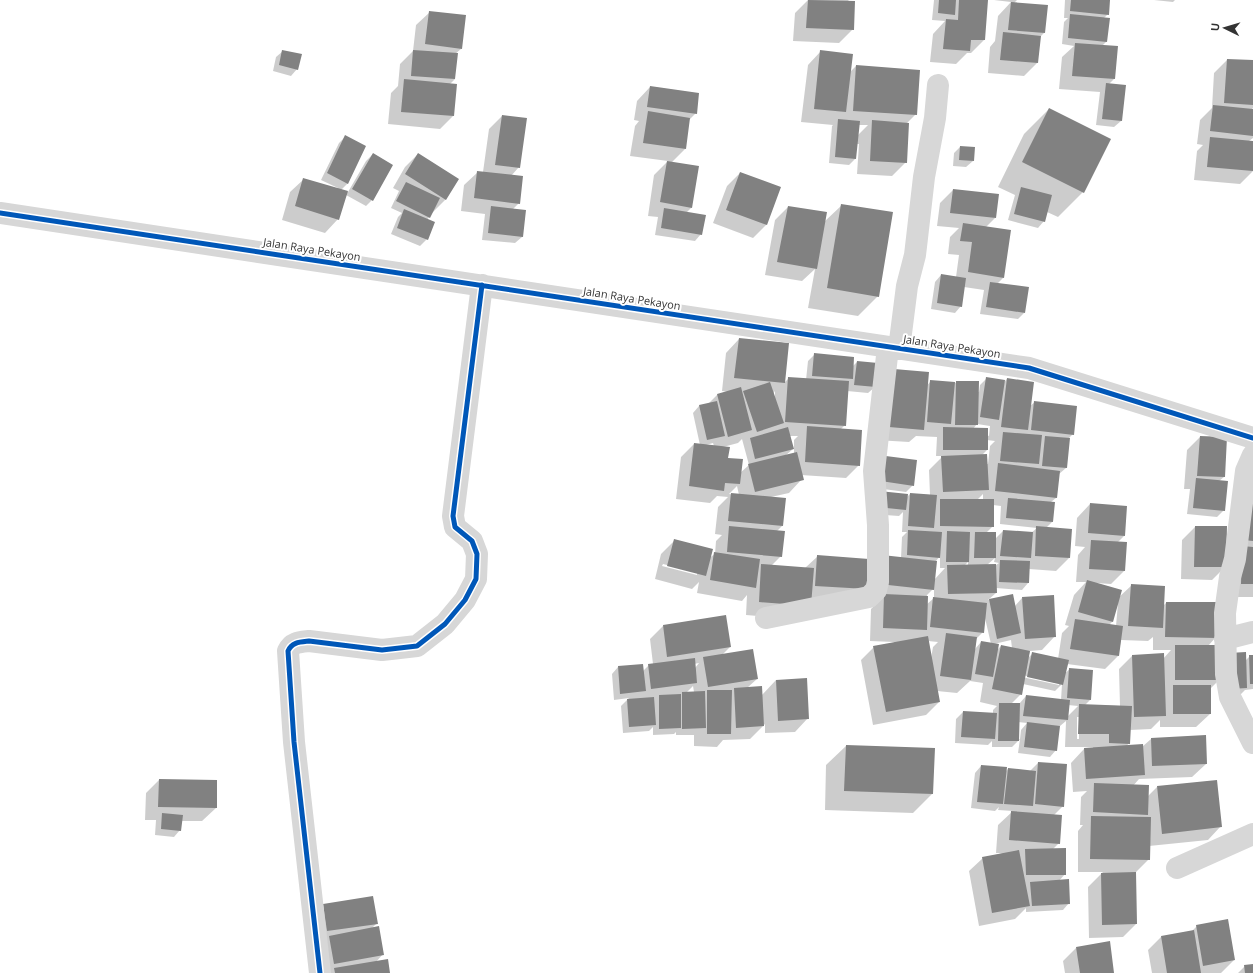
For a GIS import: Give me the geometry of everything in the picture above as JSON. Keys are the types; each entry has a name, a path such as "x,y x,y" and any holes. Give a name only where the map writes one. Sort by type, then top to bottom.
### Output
{"street":[{"path":"766,618 869,597 876,590 878,582 878,525 874,471 894,348 916,249 924,177 935,118 938,85"},
{"name":"Jalan Raya Pekayon","path":"0,213 1029,368 1253,438"},
{"path":"320,973 294,742 288,652 290,646 299,642 309,641 382,650 417,646 445,624 465,600 476,580 477,554 472,541 455,527 453,516 482,285"},
{"path":"1253,455 1246,471 1235,559 1230,577 1225,613 1226,674 1230,697 1253,742"},
{"path":"1225,640 1253,632"},
{"path":"1176,868 1253,834"}],"building":[{"path":"808,0 855,1 854,30 806,28"},
{"path":"939,0 956,0 955,15 938,13"},
{"path":"959,0 988,0 985,40 971,40 970,51 943,49 946,19 958,20"},
{"path":"1071,0 1110,0 1109,15 1070,11"},
{"path":"1011,2 1048,5 1045,33 1008,30"},
{"path":"429,11 466,15 462,49 425,44"},
{"path":"1070,14 1110,18 1107,42 1068,38"},
{"path":"1003,32 1041,36 1038,63 1000,60"},
{"path":"1075,43 1118,46 1115,79 1072,76"},
{"path":"282,50 302,54 298,70 279,65"},
{"path":"413,50 458,53 455,79 411,76"},
{"path":"820,50 853,54 846,112 814,109"},
{"path":"1227,59 1253,60 1253,105 1224,103"},
{"path":"856,65 920,70 917,115 853,111"},
{"path":"404,79 457,84 454,116 401,112"},
{"path":"1106,83 1126,85 1122,121 1102,119"},
{"path":"650,86 699,93 697,114 647,107"},
{"path":"1213,105 1253,109 1253,136 1210,131"},
{"path":"1049,108 1111,139 1084,193 1022,162"},
{"path":"648,111 690,118 686,149 643,143"},
{"path":"502,115 527,118 520,168 495,165"},
{"path":"838,119 860,121 856,159 835,157"},
{"path":"872,120 909,123 907,163 870,161"},
{"path":"345,135 366,146 348,184 327,173"},
{"path":"1210,137 1253,141 1253,171 1207,167"},
{"path":"960,146 975,147 974,161 959,160"},
{"path":"373,153 393,165 373,201 352,189"},
{"path":"418,153 459,179 446,200 405,174"},
{"path":"667,161 699,166 692,208 660,202"},
{"path":"477,171 523,176 520,204 474,198"},
{"path":"740,172 781,187 767,225 726,210"},
{"path":"303,178 348,191 339,220 295,206"},
{"path":"406,182 440,198 430,218 396,201"},
{"path":"1021,187 1052,195 1045,222 1014,214"},
{"path":"953,189 999,194 996,218 950,213"},
{"path":"841,204 893,212 879,297 827,288"},
{"path":"491,206 526,210 523,237 488,233"},
{"path":"788,206 827,212 817,269 777,262"},
{"path":"664,208 706,215 702,235 661,228"},
{"path":"404,209 435,222 428,240 397,228"},
{"path":"963,223 1011,230 1004,278 968,272 972,242 960,241"},
{"path":"941,274 966,278 962,307 937,303"},
{"path":"990,282 1029,287 1025,313 986,307"},
{"path":"739,338 789,343 785,383 734,378"},
{"path":"814,353 854,357 853,379 812,376"},
{"path":"857,361 878,363 876,387 854,385"},
{"path":"894,369 929,372 924,430 889,427"},
{"path":"788,377 849,381 846,426 785,422"},
{"path":"986,377 1005,380 999,420 980,417"},
{"path":"1007,378 1034,382 1028,430 1001,427"},
{"path":"930,380 955,382 951,424 927,422"},
{"path":"956,381 979,381 978,425 955,425"},
{"path":"770,382 784,423 757,432 743,391"},
{"path":"741,387 752,430 728,437 717,394"},
{"path":"717,401 725,436 707,440 699,405"},
{"path":"1034,401 1077,406 1074,435 1031,430"},
{"path":"807,426 862,430 860,466 805,462"},
{"path":"788,427 794,449 755,459 750,438"},
{"path":"943,427 988,428 988,450 943,450"},
{"path":"1003,432 1042,435 1039,464 1000,461"},
{"path":"1045,436 1070,438 1067,468 1042,466"},
{"path":"1200,436 1227,437 1225,477 1197,476"},
{"path":"694,443 730,447 728,458 743,459 740,484 725,483 724,491 689,486"},
{"path":"797,452 804,480 755,492 748,464"},
{"path":"987,454 989,490 943,492 941,456"},
{"path":"878,455 917,460 914,486 874,480"},
{"path":"998,463 1060,471 1057,498 995,491"},
{"path":"1196,478 1228,481 1225,511 1193,508"},
{"path":"879,491 908,494 906,510 877,507"},
{"path":"731,493 786,498 783,526 728,521"},
{"path":"910,493 937,495 934,528 908,526"},
{"path":"1008,498 1055,502 1053,522 1006,518"},
{"path":"1253,498 1253,541 1244,540"},
{"path":"940,499 994,499 994,527 940,526"},
{"path":"1090,503 1127,506 1125,536 1088,533"},
{"path":"729,526 785,531 782,557 727,552"},
{"path":"1036,526 1072,529 1070,558 1035,556"},
{"path":"1195,526 1227,526 1226,567 1194,567"},
{"path":"908,530 942,532 940,558 907,555"},
{"path":"1003,530 1033,532 1031,558 1000,556"},
{"path":"947,531 970,532 969,562 946,562"},
{"path":"975,532 996,532 996,558 974,558"},
{"path":"674,539 713,549 706,576 667,566"},
{"path":"1091,540 1127,542 1125,571 1089,569"},
{"path":"1242,546 1253,547 1253,584 1241,584"},
{"path":"714,552 760,559 756,588 710,580"},
{"path":"817,555 869,559 867,589 815,586"},
{"path":"882,555 937,561 934,590 879,584"},
{"path":"1000,560 1030,561 1029,583 999,582"},
{"path":"761,564 814,568 811,606 759,602"},
{"path":"996,564 997,593 948,594 947,565"},
{"path":"1087,580 1122,590 1113,622 1078,612"},
{"path":"1131,584 1165,586 1163,628 1128,626"},
{"path":"884,594 928,596 927,630 883,628"},
{"path":"1013,594 1021,633 997,639 989,599"},
{"path":"1054,595 1056,637 1025,639 1022,597"},
{"path":"933,597 987,603 984,633 930,627"},
{"path":"1166,602 1218,602 1217,638 1165,637"},
{"path":"726,615 731,647 667,657 663,625"},
{"path":"1075,619 1123,626 1119,656 1070,649"},
{"path":"946,633 977,637 971,680 940,676"},
{"path":"928,636 940,702 886,712 873,646"},
{"path":"981,641 999,644 993,677 975,674"},
{"path":"1001,645 1030,651 1022,695 992,689"},
{"path":"1175,645 1220,645 1220,680 1175,680"},
{"path":"753,649 758,679 708,687 703,657"},
{"path":"1032,652 1069,660 1063,685 1027,677"},
{"path":"1246,652 1247,688 1230,689 1229,653"},
{"path":"1164,653 1166,716 1134,717 1132,655"},
{"path":"1249,655 1253,655 1253,684 1250,684"},
{"path":"695,658 697,683 651,689 648,664"},
{"path":"643,664 646,691 620,694 618,666"},
{"path":"1069,668 1093,670 1091,700 1067,698"},
{"path":"807,678 809,719 778,721 776,680"},
{"path":"1173,685 1211,685 1211,714 1173,714"},
{"path":"762,686 764,726 736,728 734,688"},
{"path":"707,690 732,690 731,734 707,734"},
{"path":"705,691 706,728 682,729 682,692"},
{"path":"681,694 681,728 659,729 659,695"},
{"path":"1026,695 1070,700 1068,720 1023,716"},
{"path":"654,697 656,725 629,727 627,699"},
{"path":"999,703 1020,703 1019,741 998,741"},
{"path":"1079,704 1132,706 1130,744 1109,743 1109,734 1078,734"},
{"path":"963,711 997,713 995,739 961,737"},
{"path":"1027,722 1060,726 1057,751 1024,747"},
{"path":"1206,735 1207,764 1152,766 1151,738"},
{"path":"1143,744 1145,775 1086,779 1084,748"},
{"path":"846,745 935,748 933,794 844,791"},
{"path":"1038,762 1067,764 1064,807 1035,804"},
{"path":"981,765 1007,767 1003,804 977,802"},
{"path":"1008,768 1036,771 1033,806 1004,804"},
{"path":"159,779 217,780 217,808 158,807"},
{"path":"1217,780 1222,827 1162,834 1157,786"},
{"path":"1094,783 1149,785 1148,815 1093,812"},
{"path":"1011,811 1062,815 1060,844 1009,840"},
{"path":"162,813 183,815 181,831 161,829"},
{"path":"1091,816 1151,817 1150,860 1090,859"},
{"path":"1066,848 1066,875 1026,875 1025,849"},
{"path":"1019,850 1030,906 992,913 982,857"},
{"path":"1136,872 1137,924 1102,925 1101,873"},
{"path":"1069,879 1070,904 1032,906 1030,882"},
{"path":"373,896 378,924 327,931 323,904"},
{"path":"1228,919 1235,960 1203,966 1196,925"},
{"path":"379,926 384,955 334,964 329,936"},
{"path":"1194,930 1201,973 1167,973 1161,936"},
{"path":"1110,941 1114,973 1080,973 1076,947"},
{"path":"388,959 390,973 335,973 334,968"},
{"path":"1253,964 1253,973 1245,973 1244,965"}],"cycle path":[{"path":"0,213 1029,368 1253,438"},
{"path":"320,973 294,742 288,651 294,644 309,641 382,650 417,646 445,624 465,600 476,579 477,554 472,541 455,527 453,516 482,285"}]}
